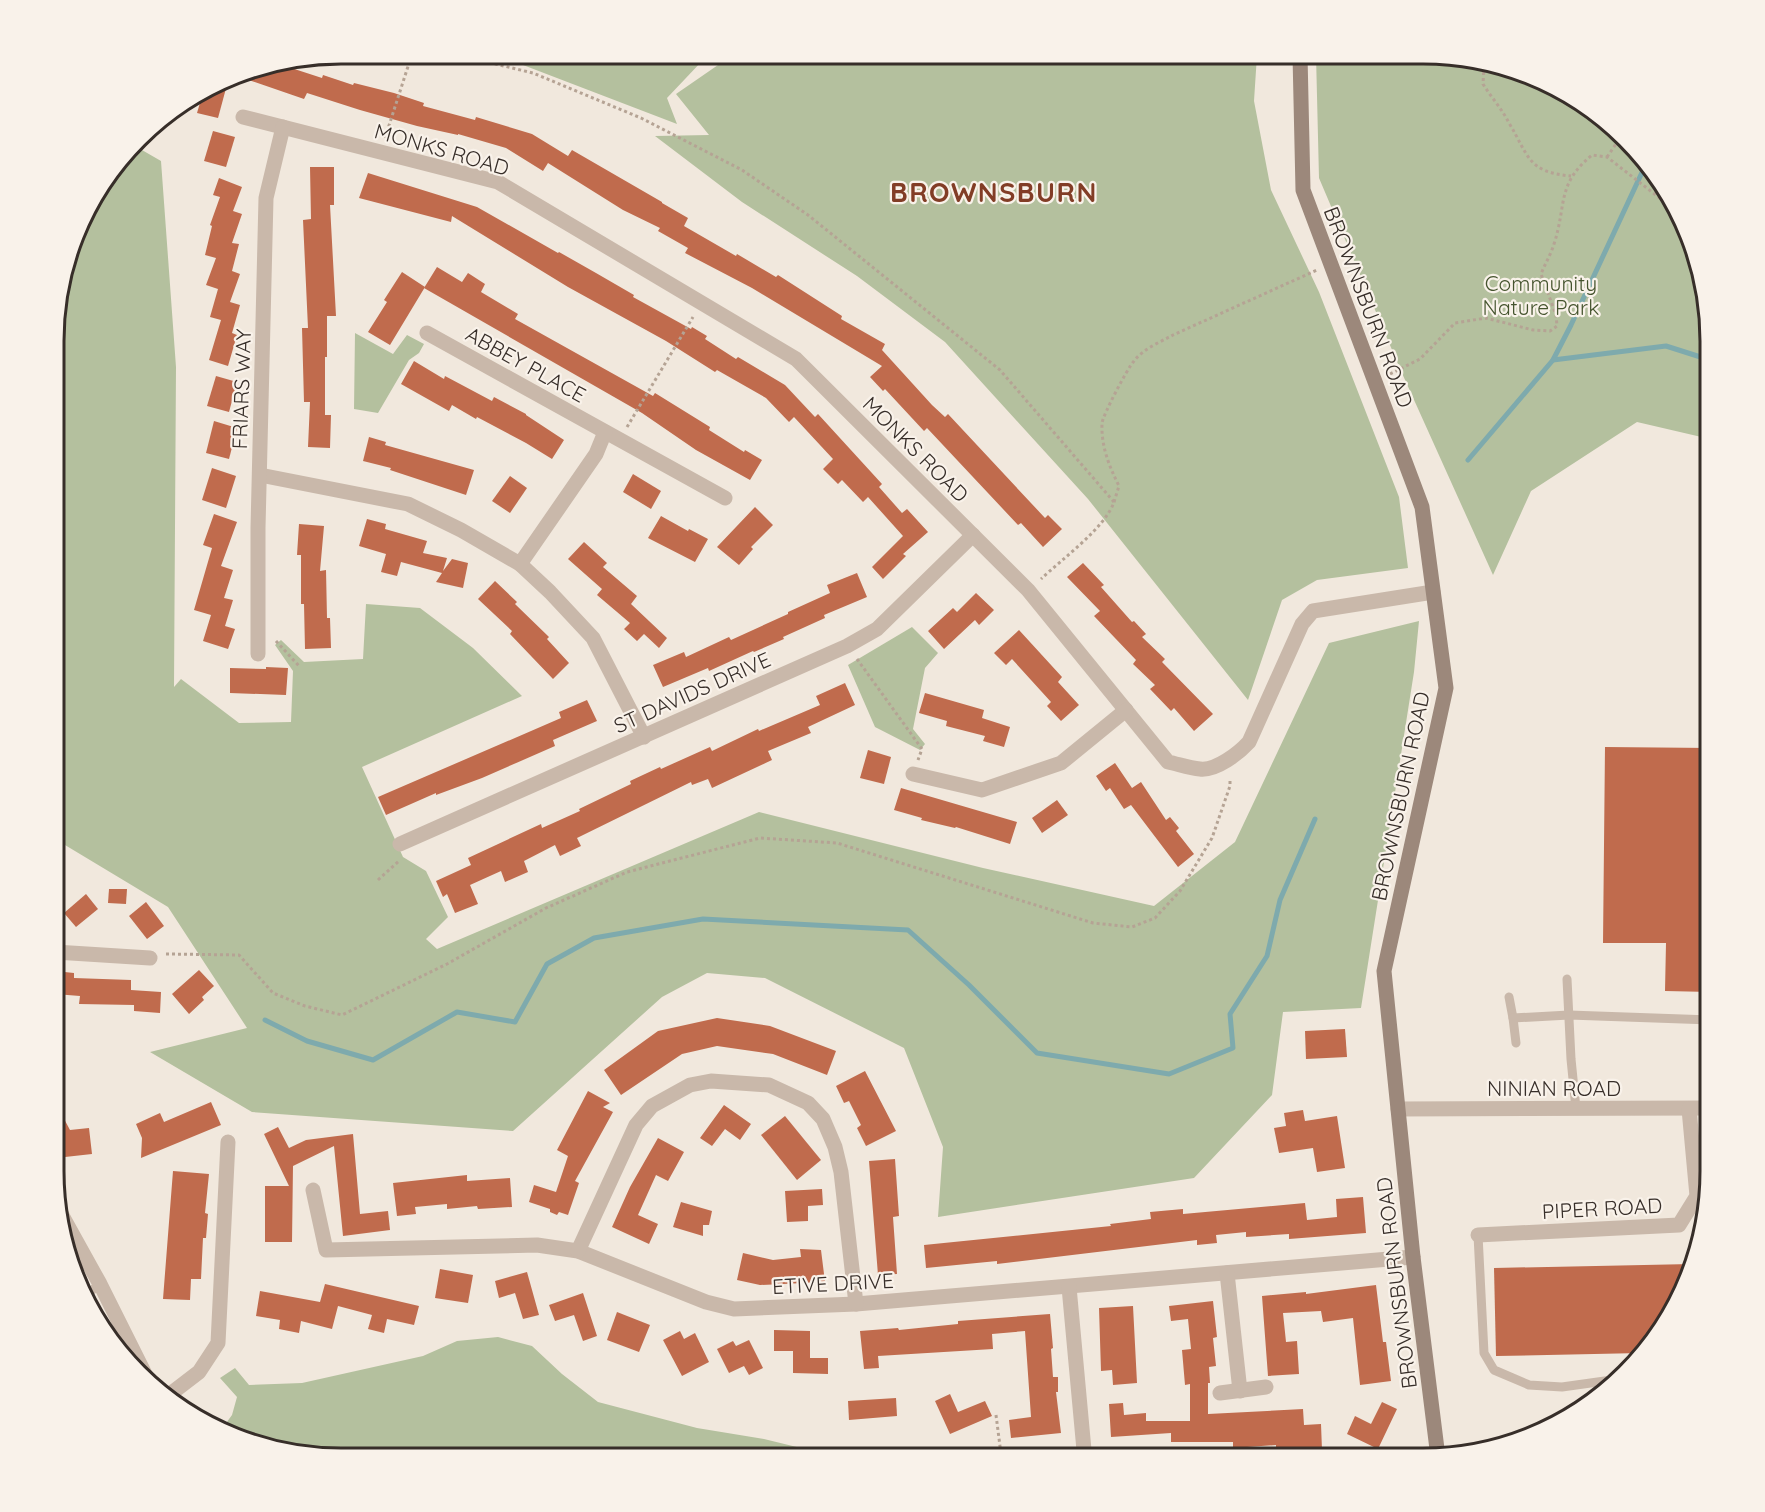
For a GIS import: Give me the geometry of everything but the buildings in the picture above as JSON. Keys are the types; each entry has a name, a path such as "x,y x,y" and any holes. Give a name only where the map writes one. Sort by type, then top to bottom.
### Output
{"main road":[{"name":"BROWNSBURN ROAD","path":"1300,65 1303,190 1422,507 1446,688 1384,971 1413,1257 1437,1447"}],"street":[{"name":"MONKS ROAD","path":"243,117 498,182 796,359 1028,590 1167,762 1203,770 1241,752 1249,742 1302,624 1313,611 1433,592"},
{"name":"FRIARS WAY","path":"258,654 266,198 283,127"},
{"name":"ABBEY PLACE","path":"427,333 725,498"},
{"path":"520,564 596,454 605,432"},
{"path":"260,475 408,504 461,530 520,564 593,638 644,737"},
{"name":"ST DAVIDS DRIVE","path":"400,844 847,646 877,629 973,535"},
{"path":"914,774 982,790 1061,764 1126,710"},
{"path":"64,953 150,958"},
{"path":"578,1251 636,1125 652,1106 690,1085 711,1081 769,1085 808,1103 823,1119 835,1148 841,1172 856,1305"},
{"name":"NINIAN ROAD","path":"1398,1109 1700,1108"},
{"name":"PIPER ROAD","path":"1689,1109 1700,1191"},
{"path":"174,1391 199,1372 218,1343 228,1142"},
{"name":"ETIVE DRIVE","path":"313,1190 326,1250 537,1245 578,1251 705,1302 734,1309 856,1305 1413,1257"},
{"name":"PIPER ROAD","path":"1478,1235 1678,1225 1698,1203"},
{"path":"72,1234 136,1356"},
{"path":"1227,1273 1240,1391"},
{"path":"1069,1287 1084,1448"},
{"path":"1220,1393 1266,1387"}],"lane":[{"path":"1567,979 1576,1109"},
{"path":"1509,997 1516,1044"},
{"path":"1513,1018 1569,1015 1700,1020"},
{"path":"1478,1235 1485,1353 1494,1370 1529,1385 1562,1387 1603,1381"},
{"path":"92,1291 100,1284"}],"path":[{"path":"380,152 408,65"},
{"path":"500,65 533,73 641,118 742,170 808,215 1000,370 1114,502"},
{"path":"1484,71 1483,84 1510,123 1531,162 1550,174 1571,176"},
{"path":"1607,157 1616,143"},
{"path":"1375,382 1420,358 1455,323 1486,318 1533,330 1550,331 1557,326 1556,315 1541,274 1554,243 1564,195 1571,176 1592,155 1607,157 1661,199"},
{"path":"1028,590 1100,525 1110,512 1119,486 1109,468 1102,440 1102,420 1134,361 1155,344 1173,335 1330,263"},
{"path":"620,440 701,302"},
{"path":"258,621 299,666"},
{"path":"847,646 922,749 914,774"},
{"path":"150,958 167,953 239,955 273,993 305,1006 342,1015 447,964 546,908 627,872 760,838 837,843 1093,923 1132,927 1155,918 1180,891 1207,847 1230,786 1232,757"},
{"path":"996,1415 1000,1448"}],"green space":[{"path":"523,65 698,65 667,98 677,124"},
{"path":"718,65 1256,65 1254,101 1271,190 1319,292 1399,497 1408,568 1317,580 1282,600 1248,700 1088,499 945,342 857,276 742,202 655,136 709,135 676,94"},
{"name":"Community Nature Park","path":"1316,65 1442,65 1478,70 1513,79 1546,93 1578,111 1606,133 1632,159 1654,187 1672,219 1686,252 1695,287 1700,323 1700,437 1637,422 1531,491 1493,575 1401,371 1319,178"},
{"path":"142,150 161,161 176,367 174,687 181,679 239,723 291,722 293,671 275,645 281,640 304,662 363,659 366,604 420,608 473,648 522,696 362,767 403,857 426,871 448,917 426,939 437,949 759,812 983,868 1154,906 1235,842 1329,643 1419,621 1414,672 1361,1008 1283,1012 1272,1095 1194,1178 938,1217 943,1147 904,1048 765,978 707,973 662,997 513,1131 252,1112 150,1052 247,1028 168,907 64,844 64,341 67,305 79,252 93,219 111,187"},
{"path":"355,333 393,354 407,335 424,344 419,353 409,360 378,413 354,409"},
{"path":"912,627 938,653 925,668 913,729 925,744 920,750 875,727 848,665"},
{"path":"498,1337 532,1346 562,1374 598,1402 697,1428 764,1439 801,1448 341,1448 287,1442 252,1433 227,1422 232,1415 237,1397 220,1378 235,1368 249,1385 302,1383 423,1356 457,1341"}],"waterway":[{"path":"1553,360 1642,172"},
{"path":"1468,460 1553,360 1666,346 1700,357"},
{"path":"265,1020 307,1041 373,1060 457,1012 515,1022 547,964 594,938 703,919 908,930 969,985 1037,1053 1169,1074 1233,1048 1230,1014 1267,956 1280,900 1315,819"}],"district":[{"name":"BROWNSBURN","path":"994,192"}]}
